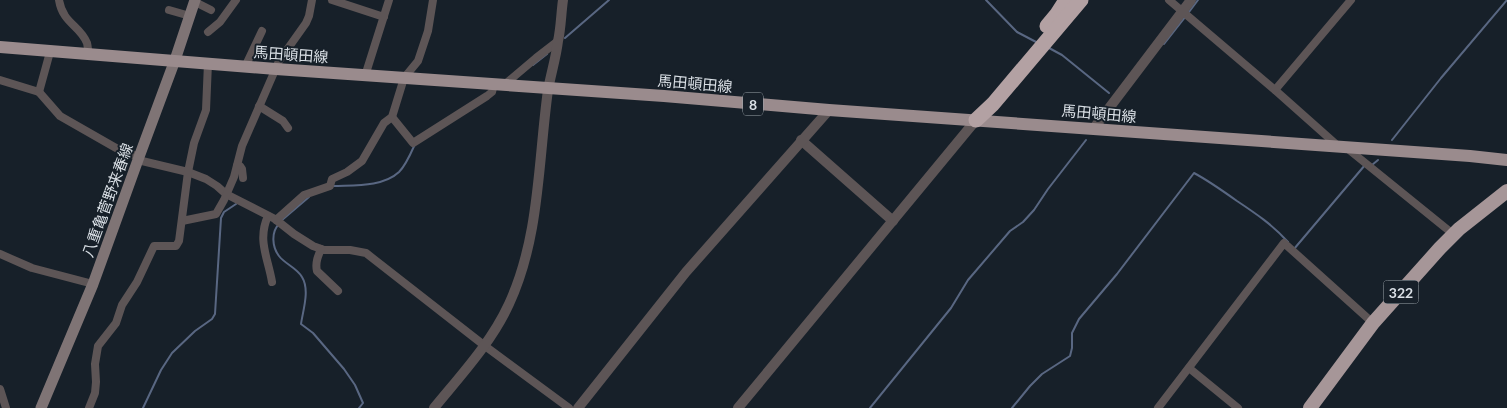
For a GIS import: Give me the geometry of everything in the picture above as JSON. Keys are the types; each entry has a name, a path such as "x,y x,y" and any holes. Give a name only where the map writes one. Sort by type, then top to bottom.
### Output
{"highway":[{"path":"976,120 984,101 1057,14 1066,0"},
{"path":"976,120 993,104 1081,0"},
{"name":"322","path":"1310,408 1373,323 1453,234 1507,191"}],"main road":[{"name":"八重亀菅野来春線","path":"41,408 93,284 176,60 195,1"},
{"name":"馬田頓田線","path":"0,47 176,60 276,70 664,96 1507,160"}],"street":[{"path":"59,0 64,17 87,43 89,55"},
{"path":"208,32 220,22 236,0"},
{"path":"182,222 216,214 234,177 242,146 276,70 282,57 306,23 312,0"},
{"path":"332,0 384,17"},
{"path":"365,76 390,0"},
{"path":"278,222 304,195 330,186 332,179 347,172 362,161 384,123 392,117 404,78 418,61 428,31 433,0"},
{"path":"434,408 484,346 518,284 533,230 549,88 558,41 563,0"},
{"path":"1169,0 1342,147 1453,234"},
{"path":"1094,128 1191,0"},
{"path":"1275,90 1351,0"},
{"path":"195,1 211,10"},
{"path":"169,10 190,16"},
{"path":"245,67 262,31"},
{"path":"392,117 413,143 487,96 558,41"},
{"path":"39,92 50,52"},
{"path":"89,408 95,393 95,364 98,346 116,323 122,305 137,282 154,246 176,246 179,241 188,172 194,143 206,110 208,63"},
{"path":"0,80 39,92 60,116 116,148 140,159 206,179 226,194 268,216 313,246 321,249 350,250 366,253 484,346 569,408"},
{"path":"260,106 283,121 288,128"},
{"path":"578,408 686,272 829,110"},
{"path":"738,408 976,120"},
{"path":"801,140 893,221"},
{"path":"237,166 240,166 242,169 243,178"},
{"path":"268,216 263,226 263,238 264,253 272,282"},
{"path":"1158,408 1284,242 1373,323"},
{"path":"321,249 317,259 317,271 338,291"},
{"path":"0,254 32,268 93,284"},
{"path":"1188,368 1238,408"},
{"path":"0,389 6,408"}],"waterway":[{"path":"565,38 609,0"},
{"path":"986,0 1017,32 1038,43"},
{"path":"1189,12 1198,0"},
{"path":"1392,140 1507,0"},
{"path":"1164,44 1186,16"},
{"path":"1049,48 1062,55 1109,93"},
{"path":"533,65 547,54"},
{"path":"870,408 951,308 968,280 1010,231 1023,222 1034,210 1086,140"},
{"path":"334,186 377,183 392,177 404,166 415,144"},
{"path":"1372,165 1378,160"},
{"path":"1294,249 1365,165"},
{"path":"1012,408 1042,374 1070,356 1072,333 1079,319 1117,274 1194,173 1257,215 1288,242"},
{"path":"282,220 309,197"},
{"path":"143,408 161,370 172,353 195,331 212,319 215,314 221,218 224,212 236,204"},
{"path":"279,224 274,235 274,244 277,252 282,259 300,274 306,288 301,324 313,333 344,369 355,385 363,403 359,408"}]}
